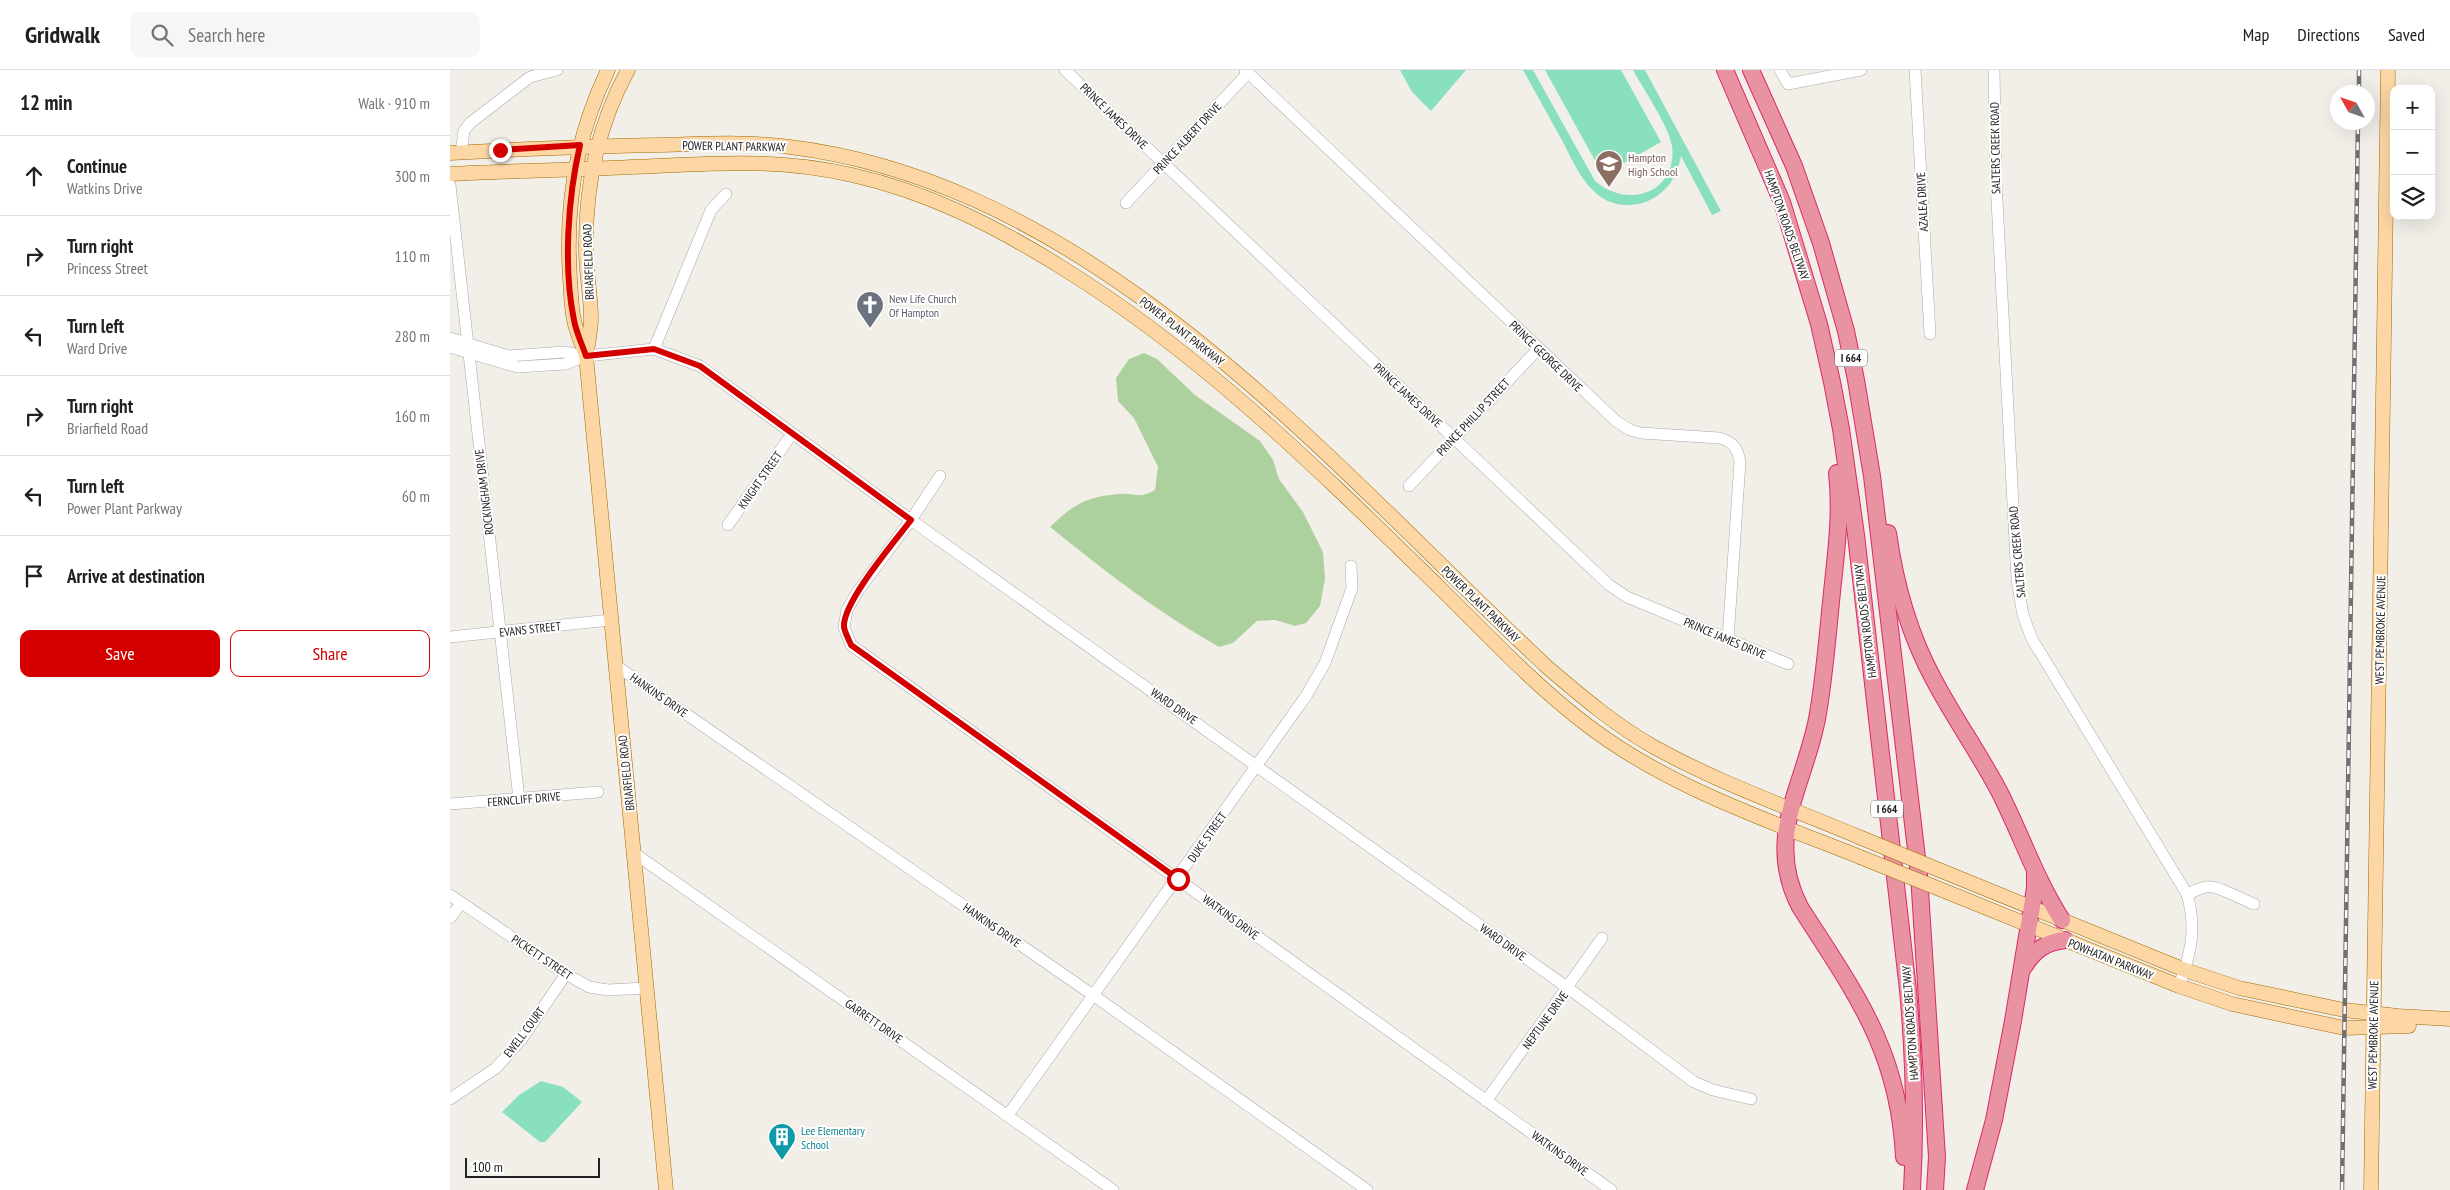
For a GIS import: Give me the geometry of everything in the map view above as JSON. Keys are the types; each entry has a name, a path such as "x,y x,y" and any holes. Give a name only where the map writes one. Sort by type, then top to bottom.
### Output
{"highway":[{"name":"HAMPTON ROADS BELTWAY","path":"1725,70 1770,172 1794,239 1819,324 1841,429 1908,990 1914,1058 1915,1134 1912,1190"},
{"name":"HAMPTON ROADS BELTWAY","path":"1751,70 1794,166 1828,267 1854,372 1872,476 1919,875 1937,1157 1935,1190"},
{"path":"1841,429 1836,457 1839,508 1836,558 1821,696 1809,749 1790,808 1787,828 1787,874 1792,891 1867,1013 1888,1063 1903,1129 1905,1190"},
{"path":"1872,476 1885,511 1902,599 1919,649 1933,678 1999,792 2034,867 2062,920"},
{"path":"1975,1190 1994,1120 2022,971 2036,877 2034,867"},
{"path":"2022,971 2032,956 2043,945 2053,941 2065,940"}],"main road":[{"name":"BRIARFIELD ROAD","path":"586,356 574,320 569,267 569,218 574,169 580,145 608,70"},
{"name":"BRIARFIELD ROAD","path":"628,70 612,102 598,145 593,169 586,232 591,318 586,356 634,853 645,988 666,1190"},
{"name":"WEST PEMBROKE AVENUE","path":"2371,1190 2388,70"},
{"name":"POWER PLANT PARKWAY","path":"456,153 580,145 754,144 829,153 885,166 917,176 978,200 1029,227 1136,294 1252,386 1541,662 1597,709 1652,746 1682,762 1790,808"},
{"name":"POWER PLANT PARKWAY","path":"450,174 751,161 809,167 849,174 943,203 1000,230 1098,290 1138,318 1250,408 1362,512 1539,685 1589,727 1616,746 1674,779 1787,828"},
{"name":"POWHATAN PARKWAY","path":"1790,808 2185,970 2259,992 2373,1020 2450,1027"},
{"name":"POWHATAN PARKWAY","path":"1787,828 2179,986 2232,1004 2344,1028 2373,1020 2450,1019"}],"street":[{"path":"456,153 464,131 470,122 530,77 557,70"},
{"name":"PRINCE JAMES DRIVE","path":"1065,70 1618,592 1788,664"},
{"path":"1780,70 1788,84 1861,70"},
{"name":"AZALEA DRIVE","path":"1915,70 1930,334"},
{"name":"SALTERS CREEK ROAD","path":"1994,70 1996,182 2016,580 2023,615 2032,639 2187,894 2194,926 2185,970 2179,986"},
{"name":"PRINCE ALBERT DRIVE","path":"1126,203 1247,71"},
{"name":"PRINCE GEORGE DRIVE","path":"1247,71 1622,426 1641,433 1719,438 1727,440 1735,446 1740,462 1728,639"},
{"name":"ROCKINGHAM DRIVE","path":"450,185 520,799"},
{"path":"654,349 711,210 726,194"},
{"path":"450,338 468,348"},
{"path":"450,347 468,348"},
{"name":"WARD DRIVE","path":"468,348 508,356 564,352 586,356 654,349 700,366 911,520 1568,988 1694,1082 1713,1090 1751,1098"},
{"name":"PRINCE PHILLIP STREET","path":"1409,486 1538,348"},
{"name":"KNIGHT STREET","path":"728,525 792,434"},
{"path":"911,520 940,476"},
{"name":"WATKINS DRIVE","path":"911,520 858,590 847,610 844,627 851,645 1611,1190"},
{"name":"DUKE STREET","path":"1008,1115 1093,994 1178,879 1306,696 1325,663 1352,588 1351,566"},
{"name":"EVANS STREET","path":"450,637 610,620"},
{"name":"HANKINS DRIVE","path":"615,665 1093,994 1367,1190"},
{"name":"FERNCLIFF DRIVE","path":"450,804 598,792"},
{"name":"GARRETT DRIVE","path":"634,853 1114,1190"},
{"path":"2187,894 2207,886 2216,886 2233,897 2254,904"},
{"name":"PICKETT STREET","path":"450,895 566,974 589,987 608,990 645,988"},
{"path":"450,918 461,902"},
{"name":"NEPTUNE DRIVE","path":"1486,1101 1602,938"},
{"name":"EWELL COURT","path":"450,1099 496,1068 521,1040 566,974"}],"green space":[{"path":"1400,70 1466,70 1431,111 1412,92"},
{"path":"1523,70 1533,70 1595,181 1608,190 1635,195 1648,192 1659,185 1667,175 1672,162 1672,146 1666,128 1633,70 1645,70 1721,211 1712,215 1681,156 1677,170 1670,183 1661,193 1648,201 1635,205 1622,205 1609,202 1598,195 1578,171"},
{"path":"1545,70 1621,70 1661,142 1603,175"},
{"path":"1144,353 1157,359 1195,395 1260,441 1273,460 1279,479 1303,512 1323,552 1325,579 1320,606 1306,623 1295,626 1275,620 1257,621 1233,643 1219,647 1175,620 1132,590 1050,527 1080,503 1088,500 1118,494 1144,495 1155,490 1158,467 1134,418 1118,401 1116,378 1129,359"},
{"path":"541,1081 563,1087 582,1102 545,1142 540,1142 502,1112 519,1095"}],"railway":[{"path":"2359,70 2359,85"},
{"path":"2342,1190 2358,130"}],"place":[{"name":"Hampton High School","path":"1609,188"},
{"name":"New Life Church Of Hampton","path":"870,329"},
{"name":"Lee Elementary School","path":"782,1161"}],"route":[{"path":"500,150 580,145 572,186 569,218 569,251 574,320 586,356 654,349 700,366 911,520 858,590 847,610 844,627 851,645 1178,879"}]}
